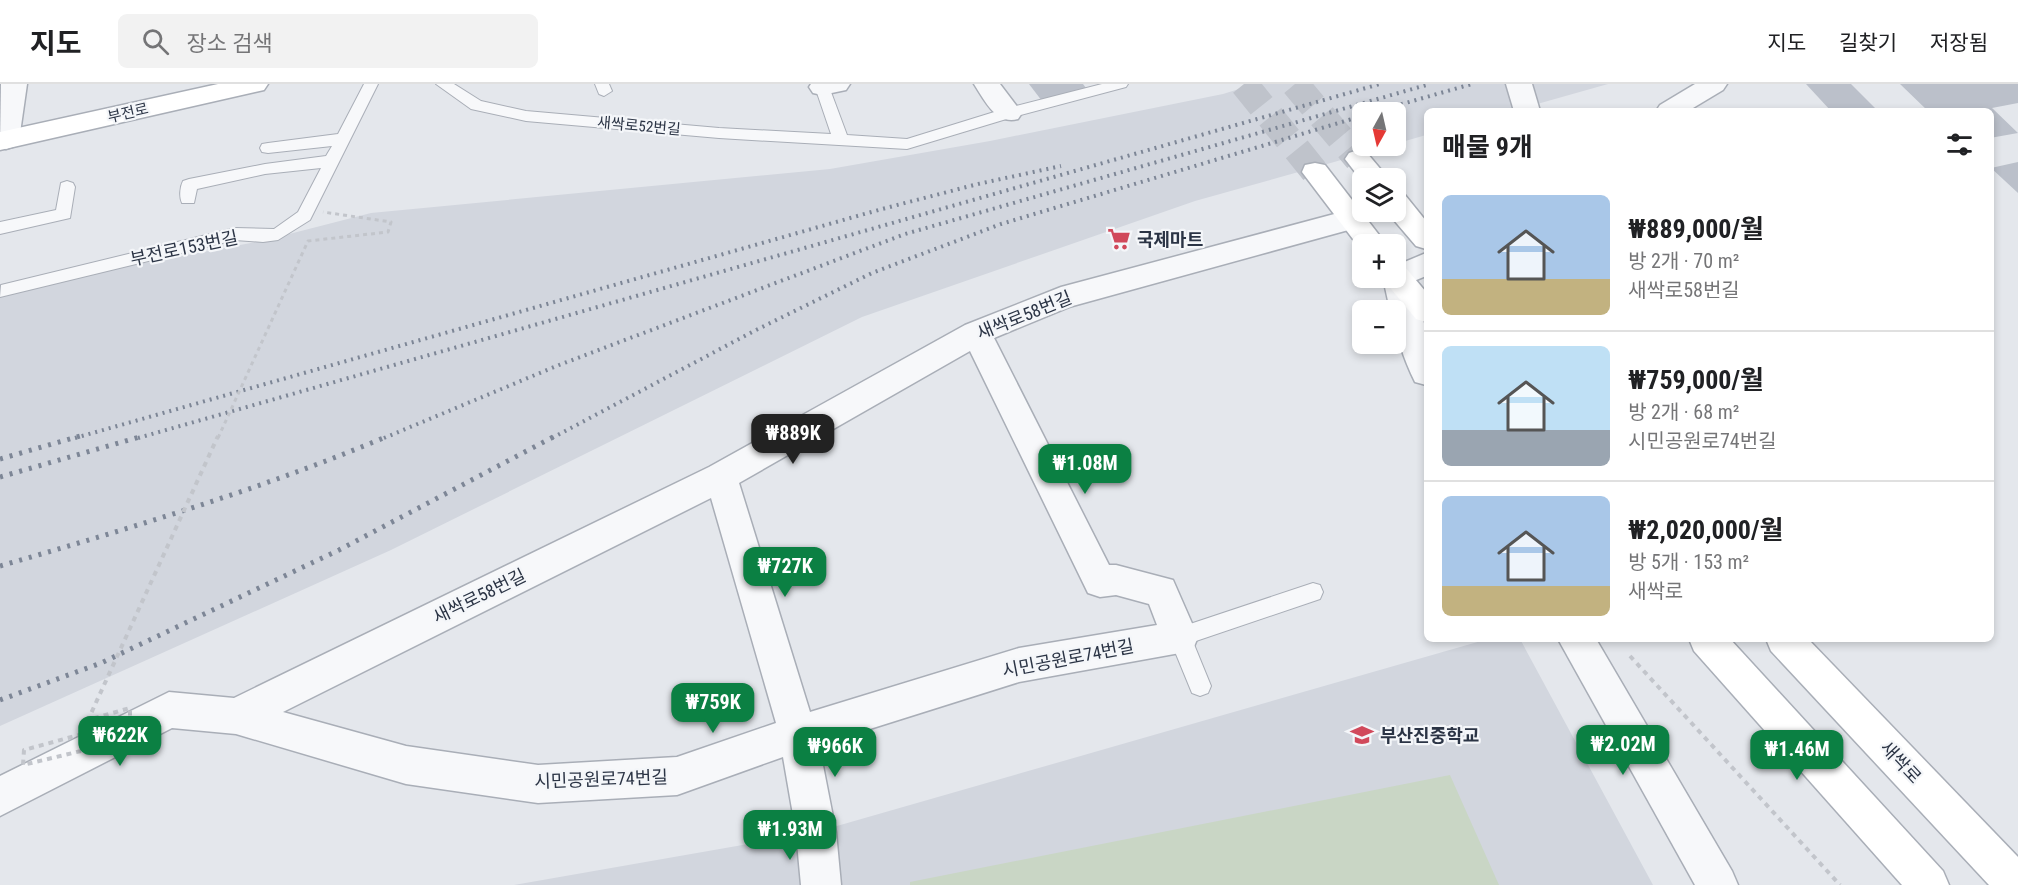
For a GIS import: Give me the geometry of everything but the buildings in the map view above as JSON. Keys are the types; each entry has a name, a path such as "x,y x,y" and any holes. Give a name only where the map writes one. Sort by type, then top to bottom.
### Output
{"main road":[{"name":"부전로","path":"3,141 212,89 255,84"},
{"path":"1315,172 1352,218"},
{"path":"1406,215 1424,237"},
{"path":"1355,222 1364,234"},
{"path":"1406,288 1424,309"},
{"path":"1710,642 1929,885"},
{"name":"새싹로","path":"1787,642 2018,885"}],"street":[{"path":"3,141 14,84"},
{"path":"987,84 1009,113"},
{"path":"1519,84 1526,108"},
{"path":"1674,108 1714,84"},
{"name":"새싹로58번길","path":"236,716 721,477 976,333 1061,298 1352,219"},
{"path":"1406,272 1424,265"},
{"path":"1399,288 1424,367"},
{"path":"976,333 1100,582 1116,580 1161,591 1180,637"},
{"path":"721,477 798,734 816,832 821,885"},
{"name":"시민공원로74번길","path":"0,796 169,710 236,716 406,765 538,784 677,776 798,734 1019,664 1180,637"},
{"path":"1578,642 1718,885"}],"lane":[{"name":"부전로153번길","path":"1,291 235,234 263,236 278,234 304,216 371,84"},
{"name":"새싹로52번길","path":"443,84 476,105 526,116 719,133 907,144 1009,113 1121,84"},
{"path":"826,85 842,140"},
{"path":"268,148 343,140"},
{"path":"188,199 189,185 265,169 332,162"},
{"path":"0,228 64,214 67,187"},
{"path":"1200,686 1180,637 1313,592"}],"path":[{"path":"81,751 23,765 24,750 130,721 130,708 88,720 308,242 388,232 391,222 323,212"},
{"path":"1623,648 1840,885"}],"shaded area":[{"path":"1255,84 1608,84 1524,108 1424,108 1424,136 1406,141 1406,102 1352,102 1352,156 1355,156 1195,201 862,317 391,550 0,726 0,290 262,241 371,213 830,169 990,141 1223,94"},
{"name":"부산진중학교","path":"1478,642 1522,642 1653,885 514,885 816,832"}],"green space":[{"path":"1450,775 1499,885 910,885 910,882"}],"tunnel":[{"path":"1244,84 1315,172"},
{"path":"1295,84 1358,159"}],"railway":[{"path":"138,438 1380,84"},
{"path":"384,438 559,365 905,234 1430,84"},
{"path":"1406,103 1472,84"},
{"path":"552,438 756,330 872,273 1001,224 1352,119"},
{"path":"75,438 882,209 978,184 1061,166"},
{"path":"0,459 80,436"},
{"path":"0,477 143,436"},
{"path":"0,566 244,490 388,436"},
{"path":"0,700 101,663 339,550 555,436"}],"place":[{"name":"국제마트","path":"1119,239"},
{"name":"부산진중학교","path":"1362,735"}]}
